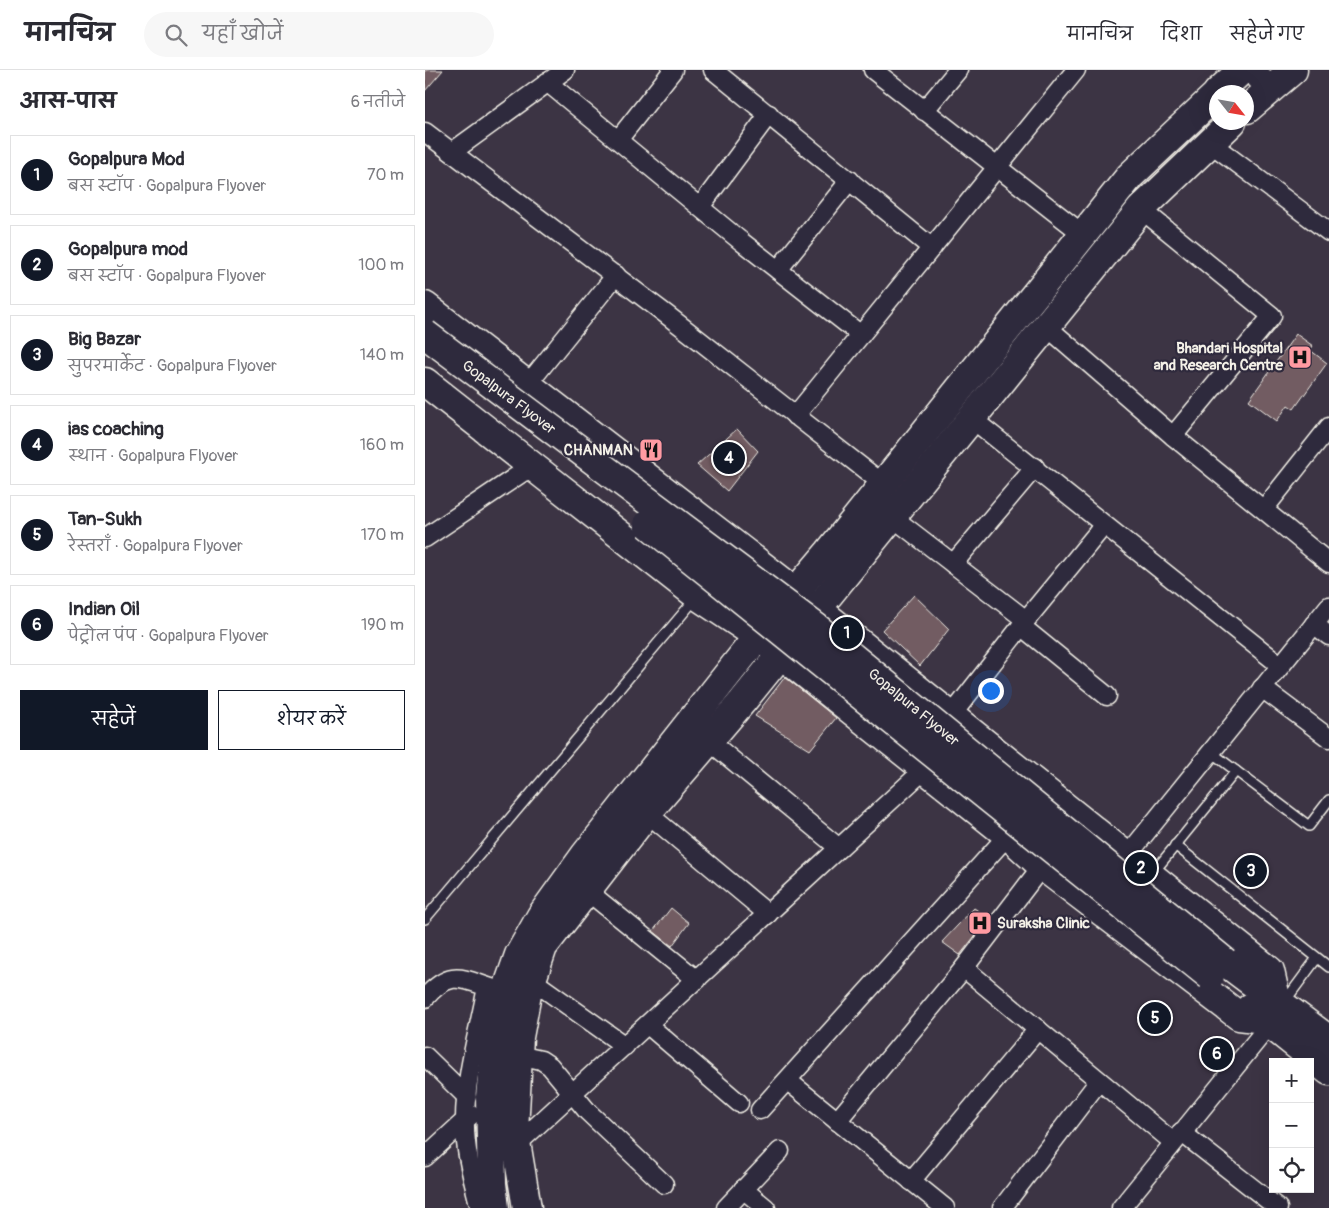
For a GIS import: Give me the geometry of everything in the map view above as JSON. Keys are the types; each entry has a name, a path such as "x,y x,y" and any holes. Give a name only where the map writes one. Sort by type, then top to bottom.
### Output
{"main road":[{"path":"1226,85 1242,70"},
{"path":"1254,95 1261,80 1293,70"},
{"path":"495,1208 479,1097 497,1029 497,990 541,916 585,855 758,636 796,592 1131,176 1209,101"},
{"path":"527,1208 514,1130 518,1055 527,994 543,947 647,813 742,702 1141,208 1223,130"},
{"path":"425,306 796,592 1270,971 1273,1011 1329,1071"},
{"name":"Gopalpura Flyover","path":"425,334 817,628 1218,969"},
{"name":"Gopalpura Flyover","path":"425,356 684,553 1273,1011"},
{"path":"425,382 698,596 758,636 975,808 1042,866 1239,1016 1273,1011 1329,1040"},
{"path":"624,537 662,488"},
{"path":"975,808 1011,763"}],"street":[{"path":"452,152 565,70"},
{"path":"618,140 673,70"},
{"path":"713,70 932,248"},
{"path":"873,70 997,169 1084,234"},
{"path":"924,111 958,70"},
{"path":"795,416 1076,70"},
{"path":"547,82 861,335"},
{"path":"700,207 769,114"},
{"path":"425,132 616,275 882,484"},
{"path":"1209,142 1329,232"},
{"path":"778,270 850,180"},
{"path":"1141,208 1272,316 1173,436"},
{"path":"528,384 616,275"},
{"path":"1046,326 1173,436 1329,563"},
{"path":"971,418 1035,467 1104,525 1280,665"},
{"path":"1264,509 1329,427"},
{"path":"425,538 532,466"},
{"path":"953,564 1035,467"},
{"path":"891,516 1024,623 1107,696"},
{"path":"951,716 1104,525"},
{"path":"1127,856 1329,606"},
{"path":"1314,624 1329,636"},
{"path":"1262,688 1329,738"},
{"path":"708,740 839,848"},
{"path":"516,1145 925,769"},
{"path":"647,813 768,914"},
{"path":"761,1110 1008,835"},
{"path":"837,1121 964,968 1042,866"},
{"path":"586,890 697,980"},
{"path":"964,968 1099,1081 1278,1208"},
{"path":"425,998 444,980 453,977 497,990"},
{"path":"532,980 625,1046"},
{"path":"1121,1208 1273,1011"},
{"path":"648,1025 739,1104"},
{"path":"911,1181 1037,1029"},
{"path":"518,1055 541,1060 550,1066 572,1094 664,1184"},
{"path":"425,1056 479,1097"},
{"path":"788,1080 945,1208"},
{"path":"1002,1208 1099,1081"},
{"path":"425,1157 465,1121 479,1097"},
{"path":"479,1097 465,1121 469,1154 480,1208"},
{"path":"726,1208 780,1151"},
{"path":"743,1190 765,1208"}],"lane":[{"path":"425,919 698,596"},
{"path":"1211,752 1309,826 1329,800"},
{"path":"1151,876 1236,771"},
{"path":"1175,845 1329,967"},
{"path":"1273,1011 1317,958"}],"building":[{"path":"425,70 443,70 425,91"},
{"path":"1296,334 1313,346 1310,350 1327,363 1294,409 1288,405 1277,421 1249,400"},
{"path":"737,429 758,451 727,491 697,465"},
{"path":"914,595 949,629 920,666 882,630"},
{"path":"785,677 836,718 810,750 755,716"},
{"path":"671,908 689,923 672,946 653,931"},
{"path":"974,908 989,918 960,955 942,942"}],"place":[{"name":"Bhandari Hospital and Research Centre","path":"1300,357"},
{"name":"CHANMAN","path":"651,450"},
{"name":"ias coaching","path":"729,458"},
{"name":"Gopalpura Mod","path":"847,633"},
{"name":"Gopalpura mod","path":"1141,868"},
{"name":"Big Bazar","path":"1251,871"},
{"name":"Suraksha Clinic","path":"980,923"},
{"name":"Tan-Sukh","path":"1155,1018"},
{"name":"Indian Oil","path":"1217,1054"}]}
